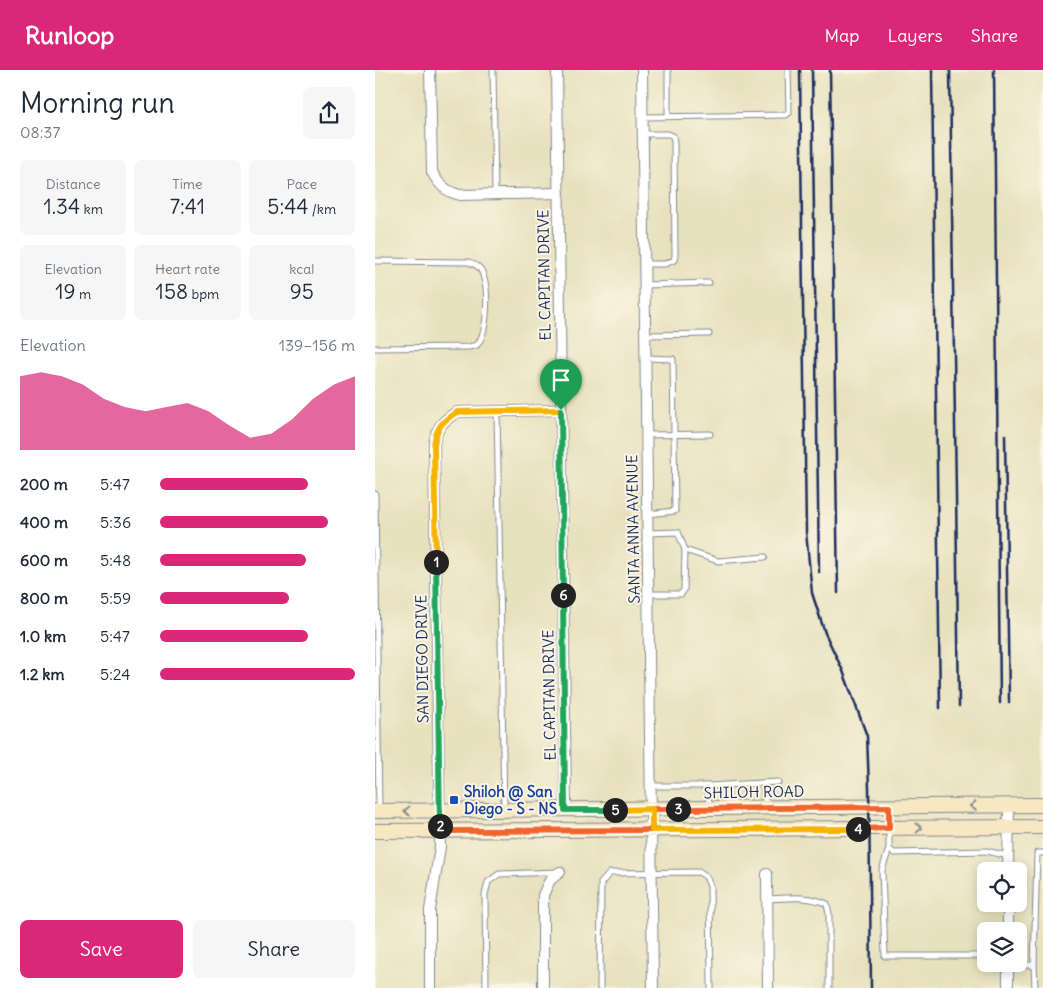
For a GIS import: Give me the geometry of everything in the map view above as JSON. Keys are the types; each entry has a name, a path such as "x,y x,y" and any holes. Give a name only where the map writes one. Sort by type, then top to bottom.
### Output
{"main road":[{"name":"SHILOH ROAD","path":"377,811 1043,805"},
{"path":"375,831 1043,827"}],"street":[{"path":"430,70 432,172 439,185 448,192 460,195 559,193"},
{"name":"EL CAPITAN DRIVE","path":"557,70 565,810"},
{"name":"SANTA ANNA AVENUE","path":"642,70 653,988"},
{"name":"SAN DIEGO DRIVE","path":"430,988 429,910 437,865 440,831 434,445 436,432 444,419 457,412 561,410"},
{"path":"1008,862 1009,806"},
{"path":"543,988 543,894 550,880 560,872"},
{"path":"767,874 768,988"},
{"path":"1008,972 1008,988"}],"lane":[{"path":"493,70 495,194"},
{"path":"668,70 668,116"},
{"path":"643,117 787,115 789,113 788,70"},
{"path":"643,134 668,134 673,136 675,256 674,260 665,264 644,264"},
{"path":"375,261 469,262 478,266 483,275 485,286 485,330 477,344 469,347 375,348"},
{"path":"645,285 709,283"},
{"path":"645,335 709,334"},
{"path":"646,358 673,359 674,433 675,511 648,514"},
{"path":"497,411 504,810"},
{"path":"647,435 674,433 710,434"},
{"path":"375,494 377,811"},
{"path":"648,534 677,532 685,550 684,590 681,594 649,594"},
{"path":"685,550 718,561 765,558"},
{"path":"652,786 707,786 778,782"},
{"path":"763,783 766,808"},
{"path":"707,786 709,809"},
{"path":"889,807 889,849 882,870 885,956 977,956"},
{"path":"889,849 894,853 987,851 1008,856"},
{"path":"1035,988 1037,853 1043,853"},
{"path":"486,988 485,895 488,882 499,874 560,872"},
{"path":"600,988 601,882 610,873 699,872 709,881 711,988"},
{"path":"768,899 807,898 817,899 827,904 829,914 829,988"},
{"path":"1027,965 1035,965"}],"railway":[{"path":"800,70 806,532 812,593 825,633 843,671 867,736 871,988"},
{"path":"812,70 819,572"},
{"path":"830,70 838,593"},
{"path":"932,70 940,708"},
{"path":"950,70 959,706"},
{"path":"994,70 1000,703"},
{"path":"1005,435 1009,702"}],"place":[{"name":"Shiloh @ San Diego - S - NS","path":"454,800"}],"route":[{"path":"561,410 457,412 444,419 436,432 434,445 440,831 652,830 652,809 889,807 889,828 652,830 652,809 565,810 561,410"}]}
